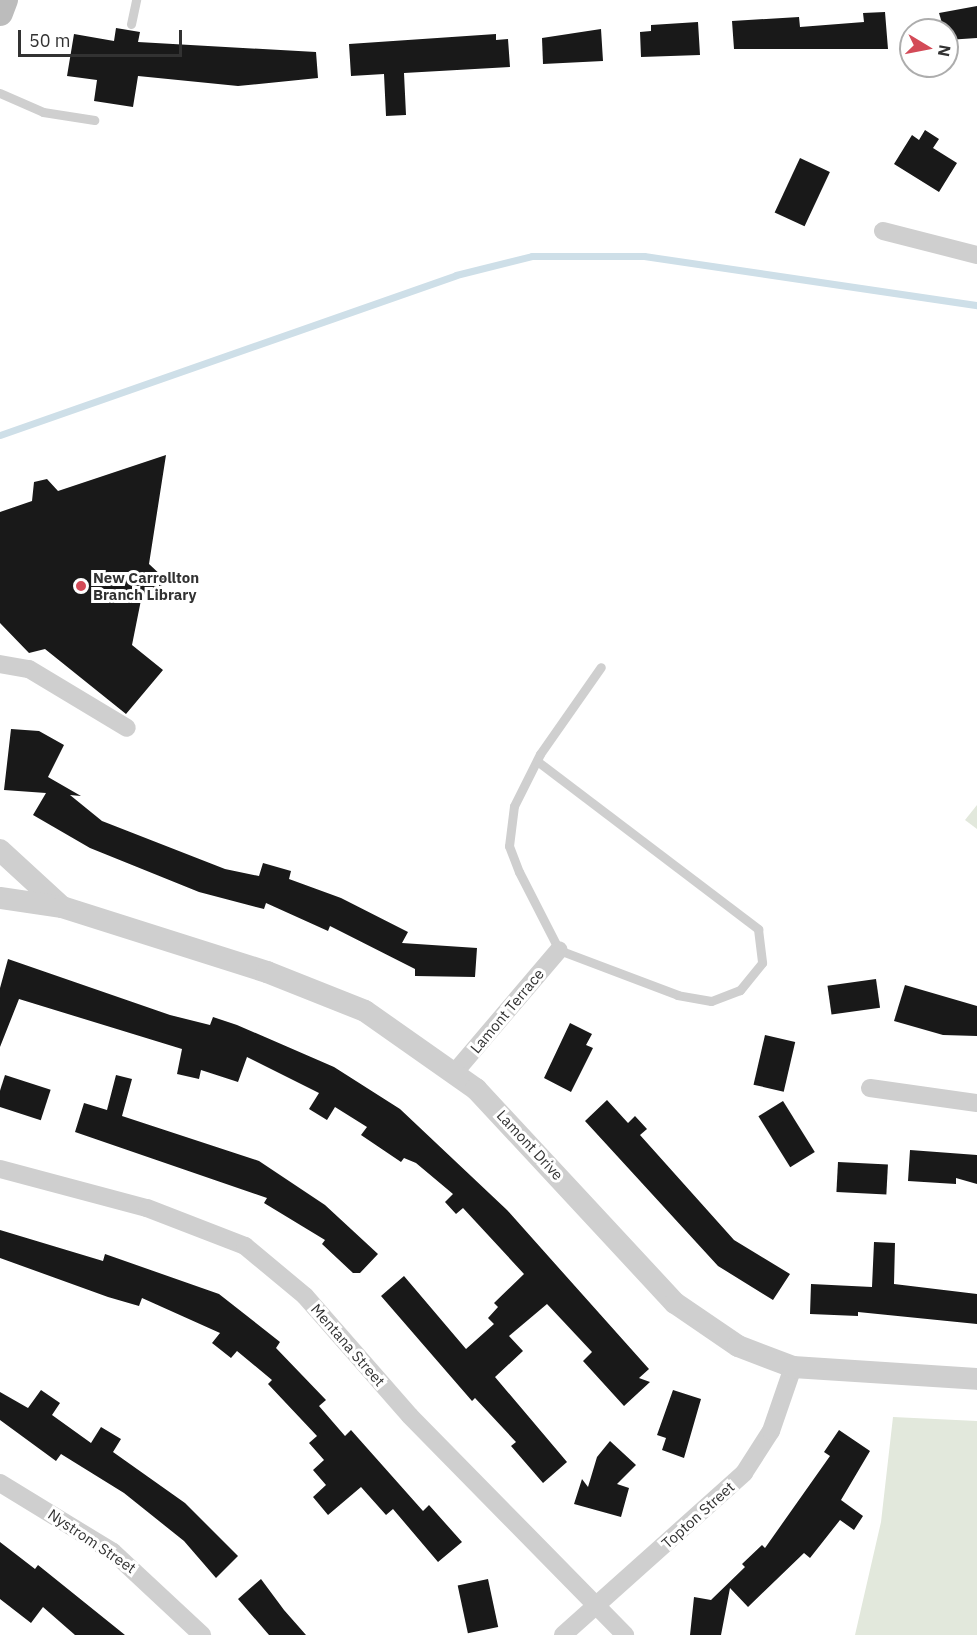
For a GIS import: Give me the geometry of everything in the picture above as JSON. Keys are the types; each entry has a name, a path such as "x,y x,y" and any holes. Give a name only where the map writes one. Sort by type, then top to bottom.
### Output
{"main road":[{"path":"0,13 5,0"}],"street":[{"path":"883,231 977,255"},
{"path":"0,664 29,669 127,728"},
{"name":"Lamont Drive","path":"0,850 62,907"},
{"name":"Lamont Drive","path":"0,898 62,907 325,992 365,1011 455,1072 675,1303 738,1346 793,1366 977,1379"},
{"name":"Lamont Terrace","path":"455,1072 559,950"},
{"path":"870,1088 977,1103"},
{"name":"Mentana Street","path":"0,1169 147,1208 245,1246 305,1296 410,1416 599,1603 625,1635"},
{"name":"Topton Street","path":"563,1635 744,1473 774,1423 793,1366"},
{"name":"Nystrom Street","path":"0,1483 113,1552 201,1635"}],"lane":[{"path":"131,24 136,0"},
{"path":"0,93 43,112 94,120"},
{"path":"537,761 758,929 762,963 730,999 711,1001 660,990 559,950 509,846 514,806 537,761 601,667"}],"shaded area":[{"path":"977,805 977,829 965,820"},
{"path":"893,1417 977,1421 977,1635 855,1635 881,1522"}],"building":[{"path":"977,6 977,38 959,39 959,18 940,18 939,13"},
{"path":"885,12 888,49 734,49 732,21 799,17 800,27 864,22 863,13"},
{"path":"698,22 700,55 641,57 640,32 651,31 651,25"},
{"path":"116,28 140,32 138,42 316,52 318,78 238,86 138,76 133,107 94,101 97,80 67,76 74,34 114,41"},
{"path":"601,29 603,61 543,64 542,38"},
{"path":"496,34 496,40 508,39 510,67 404,73 406,115 386,116 384,74 351,76 349,44"},
{"path":"925,130 939,139 933,148 957,163 939,192 894,164 912,135 919,140"},
{"path":"800,158 830,172 805,226 775,212"},
{"name":"New Carrollton Branch Library","path":"166,455 149,564 164,578 161,593 141,600 132,645 163,670 126,714 45,649 29,653 0,623 0,512 32,501 34,482 47,479 58,491"},
{"path":"11,729 39,731 64,745 48,777 81,796 70,795 102,821 225,869 259,876 263,863 291,871 289,879 341,898 408,932 402,943 477,948 475,977 415,976 415,969 330,926 328,931 266,903 264,909 199,892 90,848 33,815 46,793 4,790"},
{"path":"8,959 170,1015 210,1025 213,1017 237,1025 334,1067 400,1109 507,1210 649,1369 639,1378 650,1382 624,1406 583,1361 592,1352 547,1304 509,1336 523,1351 495,1377 567,1462 543,1483 511,1446 516,1442 475,1398 472,1401 381,1296 404,1276 466,1349 494,1324 488,1318 498,1307 494,1303 524,1274 463,1208 456,1214 445,1202 453,1194 416,1163 404,1158 401,1162 361,1135 367,1127 335,1107 327,1120 309,1109 319,1093 247,1057 238,1082 201,1070 199,1079 177,1074 182,1049 19,999 0,1047 0,988"},
{"path":"876,979 880,1008 832,1015 827,986"},
{"path":"905,985 977,1006 977,1036 943,1035 894,1021"},
{"path":"570,1023 592,1034 586,1045 593,1048 571,1092 544,1078"},
{"path":"765,1035 795,1042 784,1092 754,1085"},
{"path":"5,1075 51,1090 41,1120 0,1107 0,1090"},
{"path":"116,1075 132,1079 122,1116 259,1161 325,1205 378,1254 360,1273 353,1273 322,1244 325,1240 264,1203 267,1198 75,1132 84,1103 107,1110"},
{"path":"607,1100 628,1123 635,1116 647,1129 640,1135 734,1240 790,1274 773,1300 718,1266 585,1121"},
{"path":"783,1101 815,1152 790,1167 758,1116"},
{"path":"910,1150 977,1155 977,1184 956,1178 956,1184 908,1181"},
{"path":"838,1162 888,1165 886,1195 836,1192"},
{"path":"0,1230 103,1261 105,1254 219,1294 280,1342 276,1348 326,1400 319,1406 345,1436 351,1430 423,1511 429,1505 462,1542 438,1562 393,1509 386,1515 361,1487 328,1515 313,1497 326,1485 313,1470 324,1460 309,1443 317,1436 268,1384 272,1380 237,1351 231,1358 212,1343 220,1333 142,1298 139,1306 0,1258"},
{"path":"874,1242 895,1243 894,1284 977,1294 977,1324 858,1312 858,1316 810,1314 811,1284 872,1287"},
{"path":"41,1390 60,1403 52,1415 91,1443 101,1427 121,1439 113,1452 185,1503 238,1556 216,1578 184,1541 124,1493 61,1454 56,1461 0,1420 0,1392 28,1408"},
{"path":"673,1390 701,1399 684,1458 662,1450 666,1438 657,1435"},
{"path":"839,1430 870,1451 841,1500 863,1516 854,1530 840,1520 810,1558 804,1553 748,1607 730,1588 721,1635 690,1635 694,1597 711,1600 745,1567 742,1564 762,1545 765,1548 830,1456 824,1452"},
{"path":"610,1441 636,1465 617,1484 629,1488 621,1517 574,1504 582,1479 588,1487 597,1457"},
{"path":"0,1542 35,1569 38,1565 125,1635 75,1635 43,1607 31,1623 0,1599"},
{"path":"261,1579 306,1635 269,1635 238,1599"},
{"path":"488,1579 498,1627 468,1633 458,1585"}],"waterway":[{"path":"0,435 456,275 532,256 644,256 977,305"}],"place":[{"name":"New Carrollton Branch Library","path":"81,586"}]}
